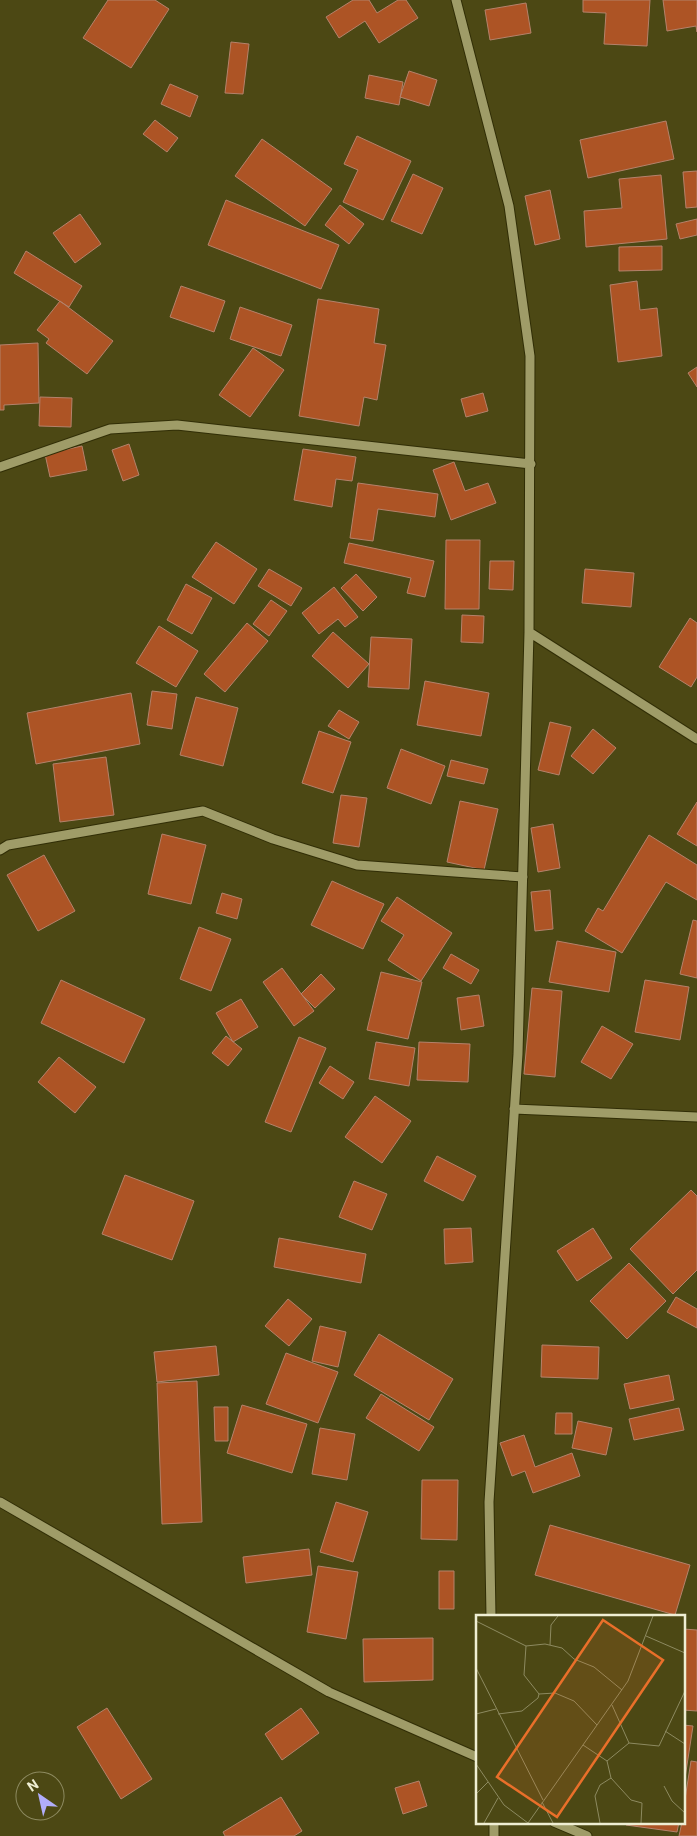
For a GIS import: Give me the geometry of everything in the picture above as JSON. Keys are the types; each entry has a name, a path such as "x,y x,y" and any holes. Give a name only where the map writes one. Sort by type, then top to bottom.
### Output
{"street":[{"path":"456,0 510,206 530,356 529,632 518,1054 489,1502 491,1615"},
{"path":"0,467 110,429 177,425 531,464"},
{"path":"529,632 697,739"},
{"path":"0,850 8,845 18,843 204,810 273,838 357,865 523,878"},
{"path":"514,1109 697,1118"},
{"path":"0,1502 329,1692 476,1757"},
{"path":"559,1824 588,1836"}],"building":[{"path":"108,0 155,0 169,9 131,68 83,38"},
{"path":"353,0 369,0 377,13 398,0 406,0 418,18 379,43 365,21 339,38 326,17"},
{"path":"583,0 650,0 647,46 604,44 606,13 583,12"},
{"path":"663,0 697,0 697,32 696,26 667,31"},
{"path":"526,3 531,33 490,40 485,10"},
{"path":"231,42 249,44 243,94 225,93"},
{"path":"409,71 437,80 429,106 400,97"},
{"path":"369,75 403,82 399,105 365,98"},
{"path":"170,84 198,96 190,117 161,104"},
{"path":"155,120 178,138 167,152 143,134"},
{"path":"666,121 674,159 588,178 580,140"},
{"path":"357,136 411,161 383,220 343,202 358,170 344,164"},
{"path":"262,139 332,189 305,226 235,176"},
{"path":"697,171 697,207 686,208 683,172"},
{"path":"413,174 443,188 422,234 391,221"},
{"path":"661,175 667,239 586,247 584,211 622,208 619,179"},
{"path":"550,190 560,239 535,245 525,196"},
{"path":"226,200 339,245 321,289 208,245"},
{"path":"340,205 364,224 349,244 325,225"},
{"path":"80,214 101,244 75,263 53,233"},
{"path":"697,219 697,235 680,239 676,224"},
{"path":"662,246 662,270 619,271 619,247"},
{"path":"26,251 82,286 69,307 14,273"},
{"path":"637,281 640,310 657,308 662,356 618,362 610,285"},
{"path":"181,286 225,301 214,332 170,317"},
{"path":"318,299 379,309 374,343 386,345 377,400 364,397 359,426 299,416"},
{"path":"60,301 113,341 87,374 46,343 49,339 37,330"},
{"path":"240,307 292,325 281,356 230,339"},
{"path":"38,343 39,403 4,405 4,410 0,410 0,345"},
{"path":"253,348 284,370 250,417 219,395"},
{"path":"697,367 697,387 688,373"},
{"path":"483,393 488,411 466,417 461,399"},
{"path":"40,397 72,398 71,427 39,426"},
{"path":"129,444 139,475 123,481 112,450"},
{"path":"82,446 87,470 50,477 45,454"},
{"path":"303,449 356,457 352,481 336,479 332,507 294,500"},
{"path":"454,462 465,491 488,483 496,503 451,520 433,470"},
{"path":"358,483 438,494 435,517 378,509 373,541 350,538"},
{"path":"446,540 480,540 479,609 445,609"},
{"path":"216,542 257,569 234,604 192,577"},
{"path":"349,543 434,561 425,597 407,593 411,578 344,563"},
{"path":"490,561 514,561 513,590 489,589"},
{"path":"269,569 302,588 291,606 258,586"},
{"path":"585,569 634,573 631,607 582,603"},
{"path":"356,574 377,597 363,611 341,588"},
{"path":"186,584 212,598 192,634 167,620"},
{"path":"334,587 358,617 345,627 338,619 319,634 302,613"},
{"path":"271,600 287,611 269,636 253,624"},
{"path":"462,615 484,616 483,643 461,642"},
{"path":"690,618 697,623 697,677 691,687 659,667"},
{"path":"247,623 268,641 225,692 204,674"},
{"path":"159,626 198,651 176,687 136,663"},
{"path":"333,632 369,664 348,688 312,656"},
{"path":"371,637 412,639 409,689 368,687"},
{"path":"425,681 489,693 481,736 417,725"},
{"path":"152,691 177,694 172,729 147,725"},
{"path":"131,693 140,744 36,764 27,713"},
{"path":"196,697 238,708 223,766 180,755"},
{"path":"339,710 359,722 349,739 328,726"},
{"path":"550,722 571,727 559,775 538,770"},
{"path":"593,729 616,748 593,774 571,756"},
{"path":"319,731 351,742 333,793 302,783"},
{"path":"401,749 445,766 431,804 387,788"},
{"path":"106,757 114,815 60,822 53,764"},
{"path":"451,760 488,769 484,784 447,776"},
{"path":"341,795 367,798 359,847 333,843"},
{"path":"460,801 498,809 484,870 447,862"},
{"path":"697,802 697,846 677,834"},
{"path":"553,824 560,868 538,872 531,828"},
{"path":"162,834 206,845 191,904 148,894"},
{"path":"649,835 697,865 697,900 666,882 622,953 585,931 598,908 603,911"},
{"path":"44,855 75,911 38,931 7,875"},
{"path":"332,881 384,904 363,949 311,925"},
{"path":"550,890 553,929 535,931 531,892"},
{"path":"222,893 242,899 237,919 216,913"},
{"path":"397,897 452,933 421,981 388,960 404,935 381,921"},
{"path":"693,920 697,921 697,978 680,974"},
{"path":"199,927 231,939 211,991 180,979"},
{"path":"557,941 616,952 609,992 549,982"},
{"path":"451,954 479,970 471,984 443,968"},
{"path":"282,968 314,1011 294,1026 263,982"},
{"path":"381,972 422,982 408,1039 367,1030"},
{"path":"321,974 335,989 315,1008 301,994"},
{"path":"61,980 145,1019 124,1063 41,1023"},
{"path":"645,980 689,987 680,1040 635,1032"},
{"path":"532,988 562,991 555,1077 524,1074"},
{"path":"479,995 484,1026 461,1030 457,998"},
{"path":"241,999 258,1027 233,1042 216,1013"},
{"path":"602,1026 633,1044 611,1079 581,1062"},
{"path":"226,1036 242,1049 228,1066 212,1053"},
{"path":"299,1037 326,1048 291,1132 265,1122"},
{"path":"376,1042 415,1048 409,1086 369,1079"},
{"path":"419,1042 470,1044 468,1082 417,1080"},
{"path":"59,1057 96,1087 75,1113 38,1082"},
{"path":"330,1066 354,1082 343,1099 319,1083"},
{"path":"375,1096 411,1121 382,1163 345,1137"},
{"path":"437,1156 476,1176 463,1201 424,1181"},
{"path":"125,1175 194,1201 172,1260 102,1234"},
{"path":"354,1181 387,1194 372,1230 339,1217"},
{"path":"691,1190 697,1196 697,1270 673,1294 630,1249"},
{"path":"471,1228 473,1262 445,1264 444,1229"},
{"path":"593,1228 612,1258 577,1281 557,1251"},
{"path":"279,1238 366,1254 361,1283 274,1267"},
{"path":"629,1263 666,1301 627,1339 590,1301"},
{"path":"676,1297 697,1309 697,1328 667,1312"},
{"path":"288,1299 312,1319 289,1346 265,1326"},
{"path":"320,1326 346,1332 338,1367 312,1361"},
{"path":"379,1334 453,1379 429,1420 354,1375"},
{"path":"542,1345 599,1347 598,1379 541,1377"},
{"path":"216,1346 219,1375 157,1382 154,1352"},
{"path":"286,1353 338,1372 318,1423 266,1404"},
{"path":"669,1375 674,1400 630,1409 624,1384"},
{"path":"197,1381 202,1522 162,1524 157,1383"},
{"path":"381,1394 434,1427 419,1451 366,1418"},
{"path":"242,1405 307,1424 292,1473 227,1453"},
{"path":"214,1407 228,1407 228,1441 215,1441"},
{"path":"679,1408 684,1430 634,1440 629,1419"},
{"path":"556,1413 572,1413 572,1434 555,1434"},
{"path":"578,1421 612,1428 606,1455 572,1448"},
{"path":"320,1428 355,1434 347,1480 312,1474"},
{"path":"524,1435 535,1467 572,1453 580,1476 533,1493 525,1471 512,1476 500,1443"},
{"path":"422,1480 458,1480 457,1540 421,1539"},
{"path":"336,1502 368,1512 353,1562 320,1552"},
{"path":"550,1525 690,1565 675,1615 535,1575"},
{"path":"309,1549 312,1575 246,1583 243,1557"},
{"path":"318,1566 358,1572 346,1639 307,1632"},
{"path":"439,1571 454,1571 454,1609 439,1609"},
{"path":"684,1629 697,1630 697,1711 684,1710"},
{"path":"433,1638 433,1680 364,1682 363,1639"},
{"path":"107,1708 152,1779 121,1799 77,1727"},
{"path":"301,1708 319,1733 282,1760 265,1734"},
{"path":"684,1725 693,1726 684,1784"},
{"path":"691,1761 697,1762 697,1836 679,1836 682,1824 684,1824 684,1806"},
{"path":"419,1781 427,1806 403,1814 395,1788"},
{"path":"281,1797 302,1831 294,1836 225,1836 223,1832"},
{"path":"626,1824 679,1824 677,1832"}]}
